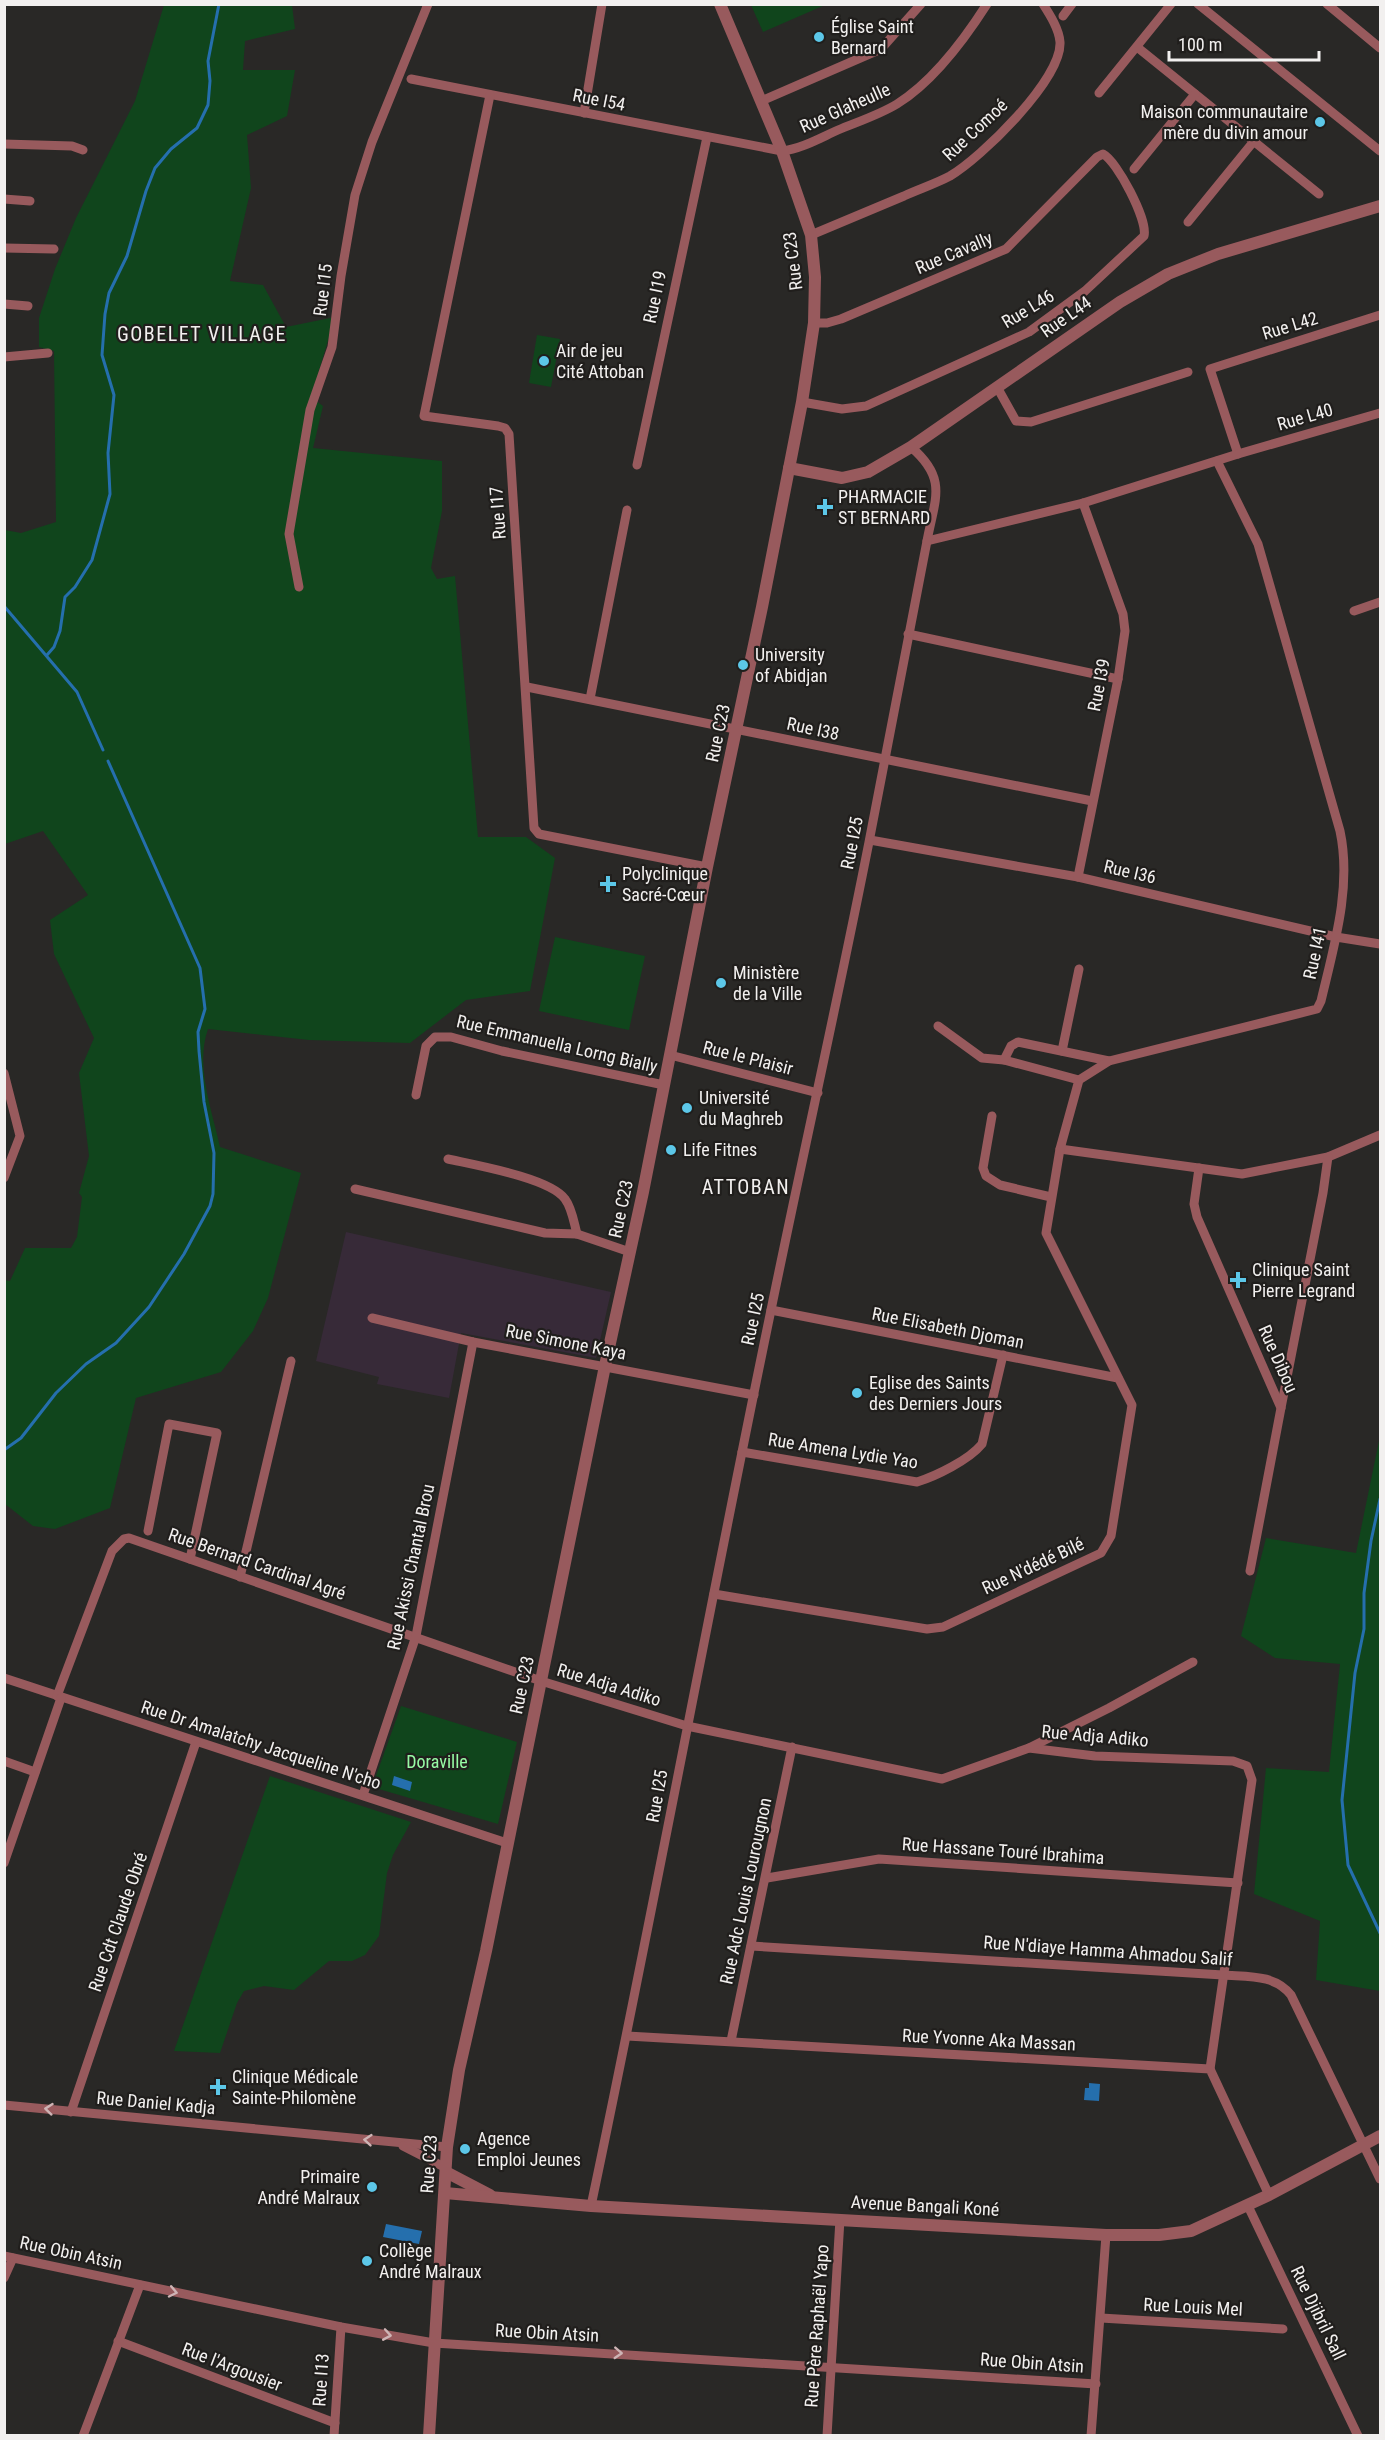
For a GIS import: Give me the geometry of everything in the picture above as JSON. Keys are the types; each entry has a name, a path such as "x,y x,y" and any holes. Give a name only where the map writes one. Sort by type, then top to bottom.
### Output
{"street":[{"name":"Rue I15","path":"299,587 289,534 310,410 333,347 341,276 355,195 372,142 428,4"},
{"path":"584,114 602,4"},
{"name":"Rue C23","path":"429,2436 447,2147 459,2070 486,1951 604,1366 630,1252 707,867 737,730 802,402 814,323 815,277 811,235 782,151 720,4"},
{"path":"761,101 881,48 921,4"},
{"name":"Rue Glaheulle","path":"782,151 801,146 907,98 940,66 987,4"},
{"path":"1063,16 1072,4"},
{"path":"1099,93 1171,4"},
{"path":"1198,4 1380,151"},
{"path":"1327,4 1380,48"},
{"name":"Rue Comoé","path":"811,235 947,178 993,141 1035,95 1054,68 1060,42 1057,29 1045,7"},
{"path":"1137,47 1319,194"},
{"name":"Rue I54","path":"411,79 782,151"},
{"path":"1134,169 1195,94"},
{"name":"Rue I17","path":"490,95 424,416 498,426 508,430 527,687 533,822 537,832 544,835 707,867"},
{"name":"Rue I19","path":"637,465 707,137"},
{"path":"1188,222 1254,141"},
{"path":"4,144 63,146 83,150"},
{"name":"Rue Cavally","path":"814,323 827,323 841,319 1006,249 1097,157 1103,154 1109,157 1128,189"},
{"name":"Rue L46","path":"802,402 842,409 866,406 1029,332 1085,291 1144,236 1145,226 1128,189"},
{"path":"4,199 30,201"},
{"name":"Rue L44","path":"789,468 842,478 868,472 911,447 1120,302 1168,274 1218,254 1380,206"},
{"path":"4,248 54,249"},
{"path":"4,304 28,306"},
{"name":"Rue L42","path":"1238,454 1210,369 1380,315"},
{"path":"4,357 48,353"},
{"path":"997,387 1016,422 1022,423 1188,372"},
{"name":"Rue L40","path":"927,541 1083,503 1238,454 1380,413"},
{"name":"Rue I25","path":"591,2206 627,2036 771,1310 870,840 927,541 936,491 934,474 927,461 911,447"},
{"name":"Rue I41","path":"1079,1080 1109,1061 1317,1009 1321,1001 1336,937 1345,872 1344,850 1258,544 1217,461"},
{"name":"Rue I39","path":"1078,877 1118,679 1125,631 1123,614 1083,503"},
{"path":"590,699 627,510"},
{"path":"1354,611 1380,603"},
{"path":"908,634 1118,679"},
{"name":"Rue I38","path":"527,687 1092,801"},
{"name":"Rue I36","path":"870,840 1078,877 1336,937 1380,944"},
{"path":"1062,1051 1079,969"},
{"path":"938,1026 982,1058 1004,1060 1079,1080 1060,1149 1051,1197 1000,1185 986,1176 983,1168 992,1116"},
{"name":"Rue Emmanuella Lorng Bially","path":"416,1095 426,1046 431,1039 441,1036 502,1052 663,1085"},
{"path":"1004,1060 1011,1046 1018,1042 1109,1061"},
{"name":"Rue le Plaisir","path":"670,1056 818,1094"},
{"path":"4,1073 20,1136 4,1178"},
{"path":"1060,1149 1242,1174 1328,1157 1380,1135"},
{"path":"1281,1408 1328,1157"},
{"path":"448,1160 517,1175 557,1190 570,1208 577,1234"},
{"name":"Rue Dibou","path":"1199,1168 1194,1204 1197,1217 1281,1408 1250,1571"},
{"path":"355,1189 544,1233 577,1234 630,1252"},
{"name":"Rue N'dédé Bilé","path":"714,1594 927,1629 943,1627 1101,1552 1111,1536 1132,1405 1046,1233 1051,1197"},
{"name":"Rue Elisabeth Djoman","path":"771,1310 1118,1378"},
{"name":"Rue Simone Kaya","path":"372,1318 473,1342 754,1395"},
{"name":"Rue Akissi Chantal Brou","path":"363,1795 416,1636 473,1342"},
{"name":"Rue Amena Lydie Yao","path":"742,1452 916,1482 926,1479 975,1452 982,1444 1003,1355"},
{"path":"240,1577 291,1361"},
{"path":"148,1531 169,1424 217,1433 190,1559"},
{"name":"Rue Bernard Cardinal Agré","path":"4,1863 59,1697 112,1551 118,1544 129,1538 541,1681"},
{"path":"1029,1748 1193,1662"},
{"name":"Rue Dr Amalatchy Jacqueline N'cho","path":"4,1678 507,1843"},
{"name":"Rue Adja Adiko","path":"541,1681 687,1726 942,1779 1029,1748 1095,1756 1233,1761 1247,1766 1252,1780 1210,2069"},
{"name":"Rue Cdt Claude Obré","path":"70,2112 196,1742"},
{"name":"Rue Adc Louis Lourougnon","path":"731,2041 767,1878 792,1747"},
{"path":"4,1761 35,1772"},
{"name":"Rue Hassane Touré Ibrahima","path":"767,1878 879,1859 1238,1883"},
{"name":"Rue N'diaye Hamma Ahmadou Salif","path":"752,1946 1272,1980 1284,1986 1291,1995 1363,2145"},
{"name":"Rue Yvonne Aka Massan","path":"627,2036 1210,2069"},
{"path":"1210,2069 1269,2195"},
{"name":"Rue Daniel Kadja","path":"4,2105 447,2147"},
{"name":"Avenue Bangali Koné","path":"445,2193 591,2206 1106,2235 1159,2235 1191,2231 1248,2206 1380,2136"},
{"path":"398,2143 497,2198"},
{"path":"1363,2145 1380,2179"},
{"name":"Rue Djibril Sall","path":"1248,2206 1358,2436"},
{"name":"Rue Père Raphaël Yapo","path":"827,2436 840,2219"},
{"path":"1091,2436 1106,2235"},
{"path":"4,2278 9,2257"},
{"name":"Rue Obin Atsin","path":"9,2257 341,2327 434,2343 1096,2384"},
{"path":"83,2436 140,2285"},
{"name":"Rue Louis Mel","path":"1101,2318 1283,2329"},
{"name":"Rue I13","path":"334,2436 341,2327"},
{"name":"Rue l'Argousier","path":"118,2341 335,2423"}],"shaded area":[{"path":"346,1232 611,1292 596,1358 461,1333 449,1398 377,1384 379,1377 316,1361"}],"green space":[{"path":"164,5 292,5 295,29 245,41 243,70 295,70 287,116 247,135 251,188 230,281 263,285 286,327 335,317 311,397 323,406 313,448 442,461 442,511 431,568 437,579 455,576 478,837 526,837 555,858 530,991 466,1000 410,1043 309,1040 208,1029 204,1043 204,1073 220,1147 301,1173 268,1298 253,1331 221,1372 136,1398 110,1508 55,1529 33,1526 5,1504 4,1280 10,1281 25,1248 71,1248 77,1237 82,1197 79,1193 89,1156 79,1073 94,1038 54,954 50,920 88,895 43,831 5,844 5,530 21,533 56,522 54,351 39,347 39,318 55,269 76,218 135,101"},
{"path":"751,5 825,5 763,32"},
{"name":"Air de jeu Cité Attoban","path":"537,335 560,339 551,387 529,383"},
{"path":"555,937 645,956 629,1030 539,1011"},
{"path":"1380,1436 1380,1991 1316,1980 1320,1921 1254,1894 1266,1768 1329,1772 1340,1664 1275,1658 1241,1636 1266,1538 1356,1553"},
{"name":"Doraville","path":"401,1706 517,1742 498,1824 372,1787"},
{"path":"270,1776 411,1822 393,1855 387,1873 379,1936 365,1955 352,1961 329,1961 294,1990 264,1986 244,1991 237,2003 220,2053 174,2051"}],"water":[{"path":"394,1776 412,1782 410,1791 392,1785"},
{"path":"1089,2083 1100,2084 1099,2101 1084,2100 1085,2088 1089,2088"},
{"path":"386,2224 422,2231 419,2244 383,2237"}],"waterway":[{"path":"47,655 54,647 60,631 65,597 75,587 92,560 110,494 108,453 114,395 102,355 109,293 127,256 155,168 171,149 197,128 208,105 210,81 208,61 219,4"},
{"path":"4,606 77,692 103,750"},
{"path":"4,1450 21,1438 56,1393 86,1364 116,1343 149,1307 184,1254 210,1206 213,1194 214,1153 204,1102 199,1051 198,1032 205,1009 200,968 108,761"},
{"path":"1380,1499 1371,1541 1364,1593 1364,1629 1355,1673 1342,1800 1348,1865 1380,1933"}],"place":[{"name":"Église Saint Bernard","path":"819,37"},
{"name":"Maison communautaire mère du divin amour","path":"1320,122"},
{"name":"Air de jeu Cité Attoban","path":"544,361"},
{"name":"PHARMACIE ST BERNARD","path":"825,507"},
{"name":"University of Abidjan","path":"743,665"},
{"name":"Polyclinique Sacré-Cœur","path":"608,884"},
{"name":"Ministère de la Ville","path":"721,983"},
{"name":"Université du Maghreb","path":"687,1108"},
{"name":"Life Fitnes","path":"671,1150"},
{"name":"Clinique Saint Pierre Legrand","path":"1238,1280"},
{"name":"Eglise des Saints des Derniers Jours","path":"857,1393"},
{"name":"Clinique Médicale Sainte-Philomène","path":"218,2087"},
{"name":"Agence Emploi Jeunes","path":"465,2149"},
{"name":"Primaire André Malraux","path":"372,2187"},
{"name":"Collège André Malraux","path":"367,2261"}],"district":[{"name":"GOBELET VILLAGE","path":"202,334"},
{"name":"ATTOBAN","path":"746,1187"}]}
